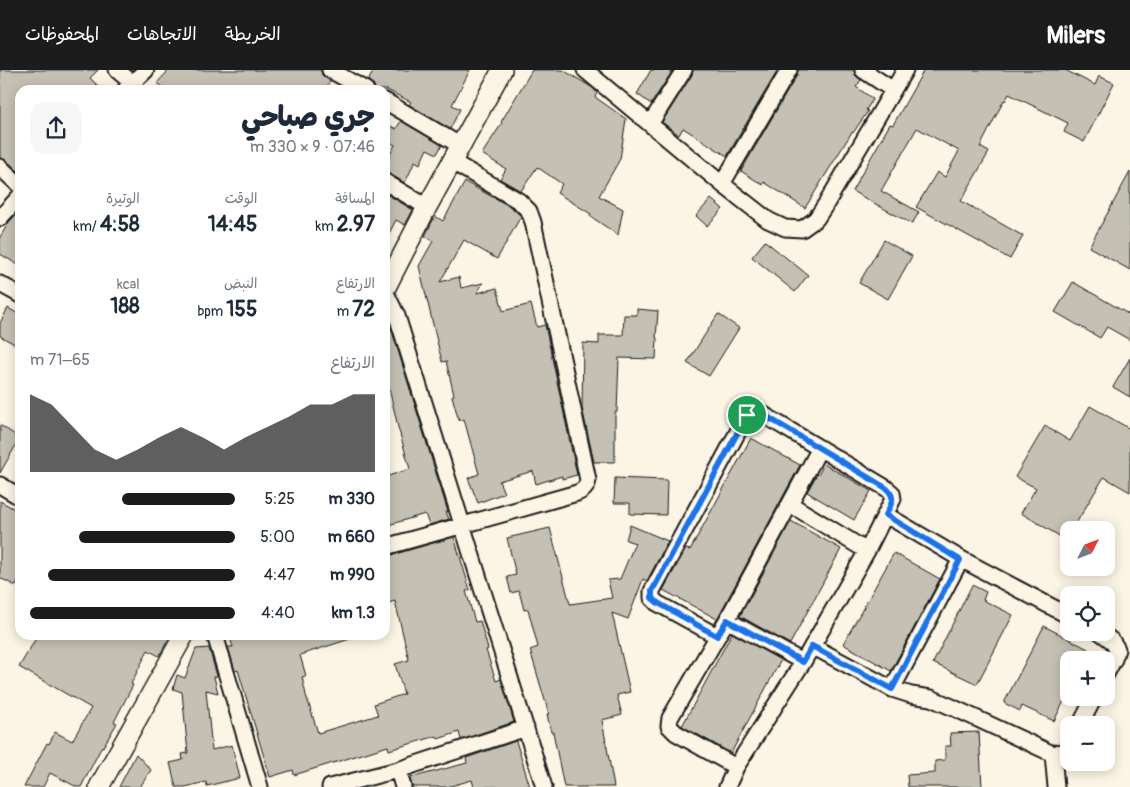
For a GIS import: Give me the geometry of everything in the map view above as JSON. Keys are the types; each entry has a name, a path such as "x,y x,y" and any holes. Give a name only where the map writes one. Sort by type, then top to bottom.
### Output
{"street":[{"path":"117,70 127,85"},
{"path":"130,85 146,70"},
{"path":"330,70 354,85"},
{"path":"390,280 427,207 502,70"},
{"path":"585,70 722,184 768,220 785,228 802,228 816,219 904,70"},
{"path":"650,124 684,70"},
{"path":"722,184 789,70"},
{"path":"863,70 893,90"},
{"path":"390,105 519,201 529,211 533,222 588,480 587,486 577,493 390,546"},
{"path":"0,167 15,181"},
{"path":"390,185 427,207"},
{"path":"0,218 15,202"},
{"path":"0,284 15,292"},
{"path":"390,301 397,316 544,787"},
{"path":"717,636 658,603 652,598 652,591 747,415 752,411 759,412 886,488 892,493 893,499 867,551 803,662 736,767 727,787"},
{"path":"736,767 676,733 670,726 670,718 727,620 820,448"},
{"path":"0,485 15,494"},
{"path":"790,504 867,551"},
{"path":"886,515 960,560 1060,611"},
{"path":"892,689 960,560"},
{"path":"727,620 803,662"},
{"path":"99,787 181,640"},
{"path":"216,640 260,787"},
{"path":"1112,641 1117,649 1115,656"},
{"path":"812,646 892,689 910,695 931,698 1053,754 1060,752"},
{"path":"330,787 398,770 526,728"},
{"path":"1053,754 1056,787"},
{"path":"398,770 403,787"}],"building":[{"path":"0,70 98,70 90,78 97,85 15,85 15,168 6,160 0,158"},
{"path":"169,70 321,70 322,75 330,81 328,85 160,85 157,83"},
{"path":"374,70 470,70 452,105 460,109 450,129 409,105 411,102 390,92 390,85 374,85 368,81"},
{"path":"532,70 563,70 593,88 597,93 595,97 626,119 620,159 599,196 623,209 618,235 590,216 591,214 557,193 562,184 537,167 521,191 500,179 506,169 482,154"},
{"path":"651,70 673,70 651,104 637,94"},
{"path":"693,70 778,70 727,156 683,128 679,135 662,122 692,75"},
{"path":"798,70 854,70 855,75 861,80 856,87 873,99 866,110 868,111 852,132 805,208 764,182 763,185 741,171 797,75"},
{"path":"924,70 1065,70 1095,85 1099,76 1114,83 1084,142 1064,132 1068,123 1009,94 1004,100 980,147 989,152 961,201 1023,236 1010,259 916,207 937,172 945,177 959,151 917,128 881,191 919,212 912,224 852,191 890,124 893,125"},
{"path":"401,121 442,145 437,154 427,149 420,164 415,161 405,183 390,174 390,154 395,145 390,142 390,126 396,129"},
{"path":"1130,172 1130,270 1089,247"},
{"path":"465,182 511,207 521,216 497,259 464,240 440,282 459,277 461,288 483,283 477,293 497,288 503,311 531,304 537,327 545,325 577,475 562,479 562,476 536,484 533,471 499,481 504,493 478,503 468,478 479,474 464,419 459,421 452,396 454,395 446,361 442,362 419,266 433,241 425,236 435,216 443,221"},
{"path":"390,196 413,210 405,225 396,220 390,231"},
{"path":"711,199 723,209 707,226 696,216"},
{"path":"15,215 15,263 0,254 0,237"},
{"path":"884,240 912,256 888,299 859,283"},
{"path":"765,241 808,275 795,292 752,257"},
{"path":"1073,282 1130,315 1130,340 1107,327 1100,338 1055,312"},
{"path":"8,308 15,312 15,344 0,336 0,323"},
{"path":"637,309 658,311 656,359 619,358 617,412 615,412 615,462 594,462 582,408 583,343 599,344 599,335 623,335 624,315 637,315"},
{"path":"718,314 739,328 709,376 687,363"},
{"path":"390,327 449,519 429,525 425,514 390,524 390,475 410,469 390,393"},
{"path":"1130,358 1130,397 1113,387"},
{"path":"1090,406 1130,429 1130,492 1104,477 1077,521 1060,521 1060,536 1021,513 1036,488 1015,477 1045,426 1070,441"},
{"path":"0,425 15,435 15,447 0,473"},
{"path":"751,438 800,465 717,619 663,590 686,549 690,550"},
{"path":"824,464 871,491 854,520 807,492"},
{"path":"615,478 667,480 666,515 630,514 630,503 614,503"},
{"path":"0,501 15,509 15,586 0,578"},
{"path":"791,521 841,549 790,644 740,616"},
{"path":"630,525 668,541 647,581 643,579 628,619 612,613 630,692 617,695 622,715 602,720 614,787 564,787 553,732 551,732 547,714 549,714 530,650 538,647 528,609 524,610 519,591 511,593 507,577 516,575 507,538 550,528 570,604 612,598 608,580 620,579 635,543 626,540"},
{"path":"454,537 470,590 466,591 475,622 480,621 488,649 486,650 496,681 501,679 514,722 461,740 459,732 438,739 437,736 389,750 388,746 294,775 293,770 270,777 238,670 235,671 228,647 233,647 231,640 347,640 300,655 306,676 302,677 306,695 318,733 378,715 374,704 404,694 395,664 409,660 395,601 390,603 390,556"},
{"path":"894,553 940,579 891,671 843,644"},
{"path":"972,585 986,592 983,600 1013,615 977,684 933,663"},
{"path":"1044,626 1060,634 1060,641 1073,641 1088,649 1087,651 1060,651 1062,706 1054,721 1022,706 1020,711 1004,703"},
{"path":"732,633 781,660 731,753 682,726"},
{"path":"35,640 168,640 159,656 148,650 114,722 117,723 102,746 81,787 77,787 50,773 43,787 24,787 47,743 49,744 55,732 72,741 91,708 19,667"},
{"path":"209,648 217,676 214,677 218,693 206,690 212,750 232,745 240,778 207,786 206,782 176,787 170,763 183,760 182,754 188,753 182,692 173,689 177,675 185,678 196,649"},
{"path":"979,732 982,787 908,787 907,775 935,773 935,761 945,760 945,746 951,746 950,733"},
{"path":"516,741 530,787 474,787 472,780 447,787 412,787 410,778 467,763 466,758"},
{"path":"136,754 151,770 140,787 119,787"}],"route":[{"path":"752,411 759,412 886,488 892,493 893,499 886,515 960,560 892,689 812,646 803,662 727,620 717,636 652,598 652,591 747,415 752,411"}]}
